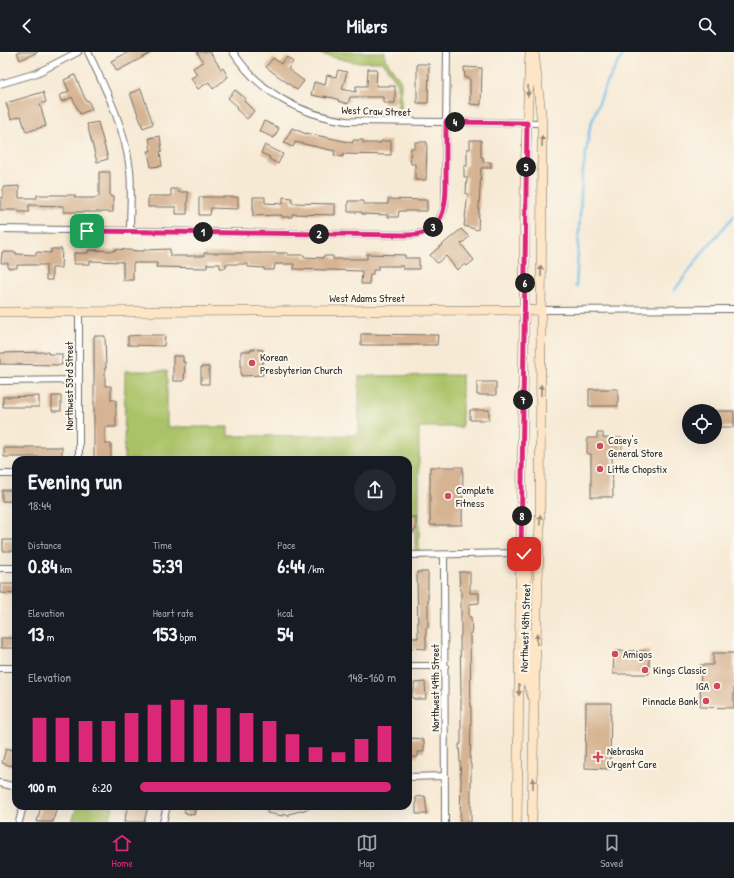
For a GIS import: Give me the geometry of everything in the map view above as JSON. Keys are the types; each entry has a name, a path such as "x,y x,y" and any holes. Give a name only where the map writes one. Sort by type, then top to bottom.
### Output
{"main road":[{"name":"Northwest 48th Street","path":"517,822 527,123 530,52"},
{"name":"Northwest 48th Street","path":"532,822 534,701 539,559 542,124 534,52"},
{"name":"West Adams Street","path":"0,312 541,310"},
{"path":"521,553 527,556 527,680 534,701"}],"street":[{"path":"0,84 37,73 78,52"},
{"path":"88,52 112,101 125,141 130,180 130,231"},
{"name":"West Craw Street","path":"233,52 248,71 272,93 286,102 316,115 347,121 542,124"},
{"path":"0,230 414,235 428,231 438,223 444,210 446,197 447,52"},
{"name":"West Adams Street","path":"541,310 734,309"},
{"name":"Northwest 53rd Street","path":"79,311 79,456"},
{"path":"0,381 79,380"},
{"path":"0,474 12,474"},
{"path":"412,555 521,553"},
{"name":"Northwest 49th Street","path":"444,555 445,822"},
{"path":"0,568 12,568"},
{"path":"412,666 445,666"},
{"path":"0,668 12,668"},
{"path":"412,776 445,776"},
{"path":"0,783 12,786"},
{"path":"19,822 22,810"},
{"path":"163,822 165,810"}],"green space":[{"path":"317,52 385,52 385,58 401,82 401,122 397,122 398,84 383,62 353,62"},
{"path":"125,371 167,371 167,427 228,427 228,436 359,435 359,376 462,375 462,427 419,427 419,555 415,555 415,515 412,515 412,456 124,456"},
{"path":"76,810 112,810 109,822 72,822"}],"building":[{"path":"17,52 38,52 20,60"},
{"path":"129,52 153,52 117,71 111,61"},
{"path":"197,52 210,52 221,69 223,68 228,77 213,89 209,82 198,89 191,78 197,75 193,68 203,62"},
{"path":"287,57 293,62 288,69 304,81 297,90 266,67 273,58 281,64"},
{"path":"417,64 429,64 428,103 417,103"},
{"path":"464,67 482,68 481,105 470,104 470,78 465,78"},
{"path":"368,69 377,69 376,86 395,86 395,103 383,103 383,97 350,97 348,104 334,98 311,95 314,82 325,85 327,75 336,77 338,70 347,72 342,89 356,92 356,86 367,86"},
{"path":"75,75 86,101 88,100 92,109 80,114 72,97 62,102 59,96 69,91 64,80"},
{"path":"141,89 153,124 143,128 130,93"},
{"path":"235,90 246,99 244,101 254,111 247,119 236,109 238,107 228,98"},
{"path":"43,92 46,102 40,104 46,126 26,132 21,116 11,119 6,103"},
{"path":"264,121 279,128 274,138 259,131"},
{"path":"98,122 108,159 97,162 87,124"},
{"path":"292,128 306,134 353,143 353,140 363,140 363,143 381,143 381,141 391,141 391,155 343,154 343,157 334,155 335,151 295,142 293,147 284,143"},
{"path":"160,136 162,166 151,167 148,151 151,151 149,138"},
{"path":"470,140 481,140 481,157 483,157 483,162 491,162 491,168 481,168 478,230 464,226 468,194 466,194 467,177 464,177 464,166 467,166 467,149 470,149"},
{"path":"415,142 427,142 426,180 415,180 415,164 411,164 410,155 411,148 415,148"},
{"path":"265,145 283,154 278,164 269,159 270,157 261,153"},
{"path":"99,172 110,172 110,196 113,197 113,212 64,212 64,206 29,205 29,212 19,212 19,210 0,210 0,198 3,198 3,187 19,186 19,198 37,198 37,195 75,195 75,198 99,197"},
{"path":"171,189 179,189 178,192 188,192 187,214 176,214 176,207 148,207 148,196 171,196"},
{"path":"199,197 238,197 238,209 211,208 210,215 199,215"},
{"path":"253,197 265,197 265,203 283,204 283,197 292,198 292,203 335,204 335,215 292,214 292,217 282,217 282,215 253,216"},
{"path":"388,199 427,200 427,211 399,211 398,217 362,214 362,212 348,212 348,201 363,201 363,204 388,204"},
{"path":"461,229 469,237 461,244 474,260 467,266 465,264 457,270 446,256 437,263 430,255"},
{"path":"51,249 62,249 61,268 52,268 52,280 46,280 46,265 17,265 17,268 8,268 8,263 1,263 2,252 16,252 16,254 36,255 36,252 51,253"},
{"path":"115,249 144,251 170,249 170,256 204,256 204,253 288,253 288,255 304,255 304,257 323,258 323,256 333,256 333,259 367,259 367,254 405,255 405,258 419,258 419,269 403,269 403,266 378,266 378,270 373,270 373,274 370,274 369,284 361,284 362,271 294,269 294,264 275,264 274,270 264,270 264,268 248,267 248,264 226,264 226,268 220,268 220,264 207,264 207,268 156,267 157,263 133,263 133,280 123,280 123,262 90,261 90,264 74,264 74,253 88,253 88,250 115,251"},
{"path":"361,334 438,335 437,345 361,345"},
{"path":"165,335 164,346 128,345 128,336"},
{"path":"94,336 105,336 105,386 111,386 111,400 116,400 116,427 105,427 105,444 111,444 111,456 94,456"},
{"name":"Korean Presbyterian Church","path":"251,349 263,350 263,375 241,376 241,351 251,351"},
{"path":"48,352 48,354 62,354 62,365 0,364 0,353"},
{"path":"173,356 183,356 183,362 185,362 184,381 173,381"},
{"path":"201,367 209,367 209,384 201,384"},
{"path":"477,382 496,382 496,395 477,395"},
{"path":"589,389 618,389 618,406 589,406"},
{"path":"39,396 39,407 3,407 3,397"},
{"path":"52,396 61,396 61,411 52,411"},
{"path":"470,410 489,410 489,420 470,420"},
{"path":"722,411 734,411 734,427 722,427"},
{"path":"597,433 603,433 603,438 622,438 622,456 612,456 613,497 591,497 591,454 587,454 587,438 597,438"},
{"path":"62,447 62,456 4,457 4,448"},
{"path":"430,467 463,467 462,525 430,525"},
{"path":"2,490 12,490 12,501 2,501"},
{"path":"412,517 416,517 416,530 414,530 414,532 412,532"},
{"path":"3,540 12,540 12,551 3,551"},
{"path":"417,572 428,572 428,628 426,628 426,649 412,648 412,638 418,638"},
{"path":"459,572 470,572 470,593 479,593 479,603 469,604 469,617 471,617 472,633 470,633 471,822 460,822 461,780 459,744 461,744 461,589"},
{"path":"0,584 12,584 12,594 0,593"},
{"path":"1,638 12,638 12,648 1,648"},
{"path":"614,651 649,651 649,674 613,674"},
{"name":"IGA","path":"713,653 734,653 734,708 700,707 701,665 713,665"},
{"path":"425,682 426,699 412,698 414,683"},
{"path":"586,703 611,703 610,769 585,768"},
{"path":"412,738 422,739 422,741 424,741 424,752 418,752 418,757 412,757"},
{"path":"6,748 12,750 12,766 2,763"},
{"path":"425,796 427,814 416,814 416,797"},
{"path":"40,810 56,810 53,822 37,822"},
{"path":"127,810 147,810 144,822 124,822"},
{"path":"185,810 195,810 194,815 184,813"},
{"path":"267,810 304,810 289,814 289,816 267,813"}],"waterway":[{"path":"576,287 582,177 590,127 605,87 624,52"},
{"path":"674,291 706,248 734,216"}],"place":[{"name":"Korean Presbyterian Church","path":"252,363"},
{"name":"Casey's General Store","path":"600,446"},
{"name":"Little Chopstix","path":"600,469"},
{"name":"Complete Fitness","path":"448,496"},
{"name":"Amigos","path":"615,654"},
{"name":"Kings Classic","path":"645,670"},
{"name":"IGA","path":"717,686"},
{"name":"Pinnacle Bank","path":"706,701"},
{"name":"Nebraska Urgent Care","path":"598,757"}],"route":[{"path":"87,231 421,234 428,231 438,223 444,210 446,197 446,122 527,123 525,175 521,553 524,554"}]}
